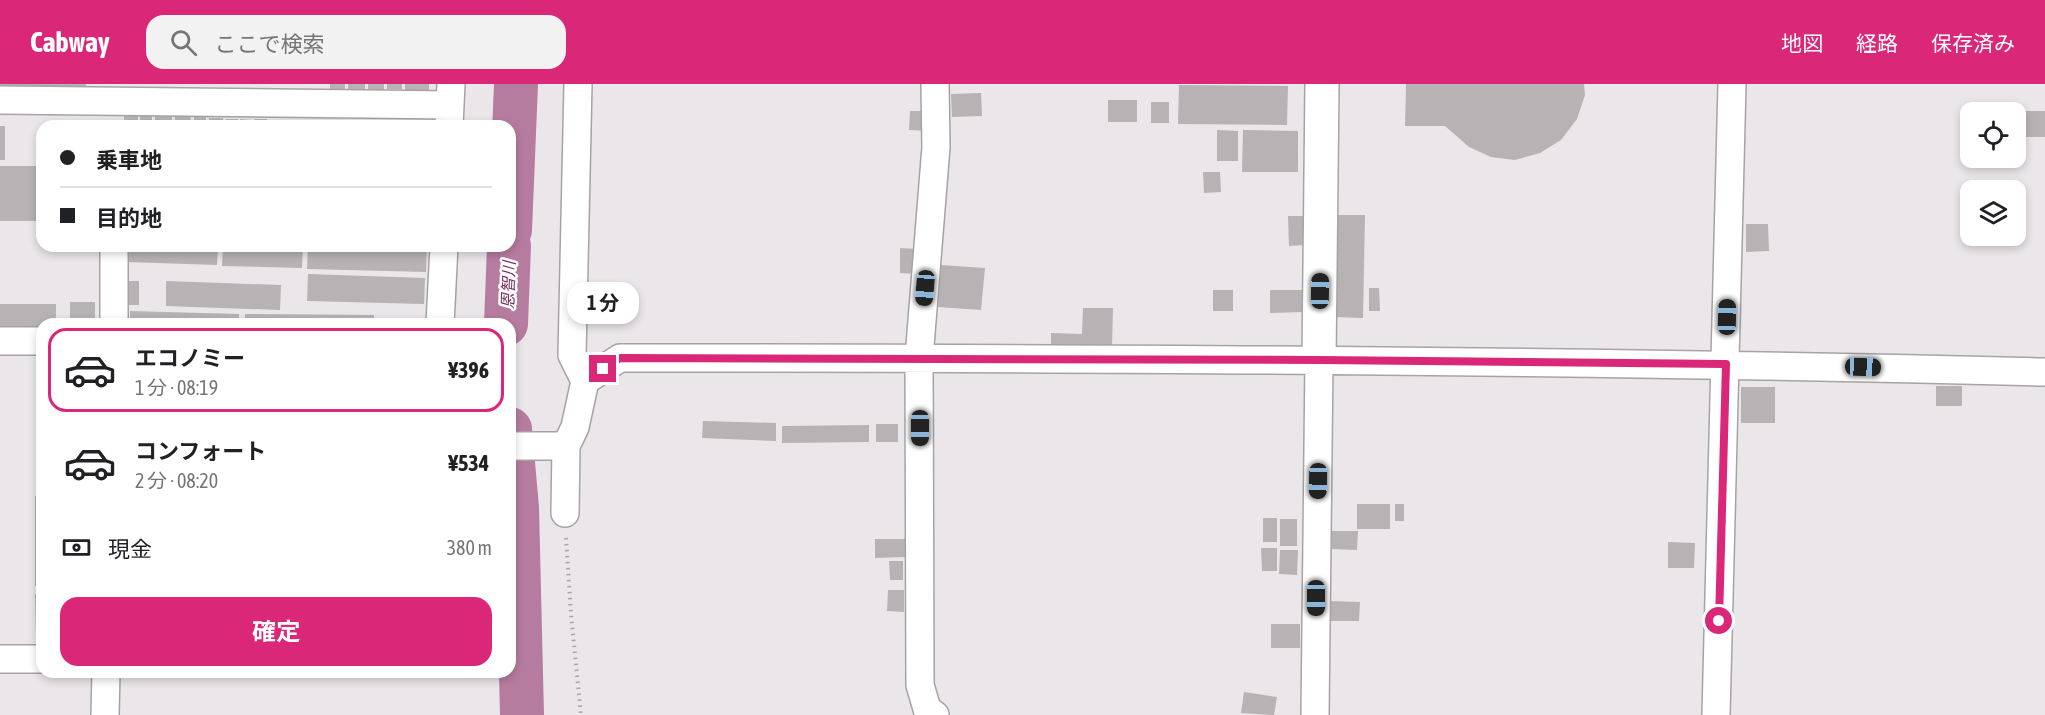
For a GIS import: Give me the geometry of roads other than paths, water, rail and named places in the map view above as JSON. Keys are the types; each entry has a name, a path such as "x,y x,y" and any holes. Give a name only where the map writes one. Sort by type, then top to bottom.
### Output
{"street":[{"path":"565,513 566,446 575,427 585,381 572,355 578,84"},
{"path":"935,84 936,147 920,358 920,685 927,709 935,715"},
{"path":"1315,715 1322,84"},
{"path":"1716,715 1732,84"},
{"path":"0,100 115,104 450,105"},
{"path":"114,252 114,318"},
{"path":"441,318 444,252"},
{"path":"0,341 36,341"},
{"path":"585,381 620,358 1319,360 1726,364 2045,372"},
{"path":"516,446 566,446"},
{"path":"0,660 36,659"},
{"path":"105,715 106,678"}],"waterway":[{"name":"恩智川","path":"515,120 516,84"},
{"name":"恩智川","path":"506,318 509,252"},
{"name":"恩智川","path":"516,497 522,715"}]}
